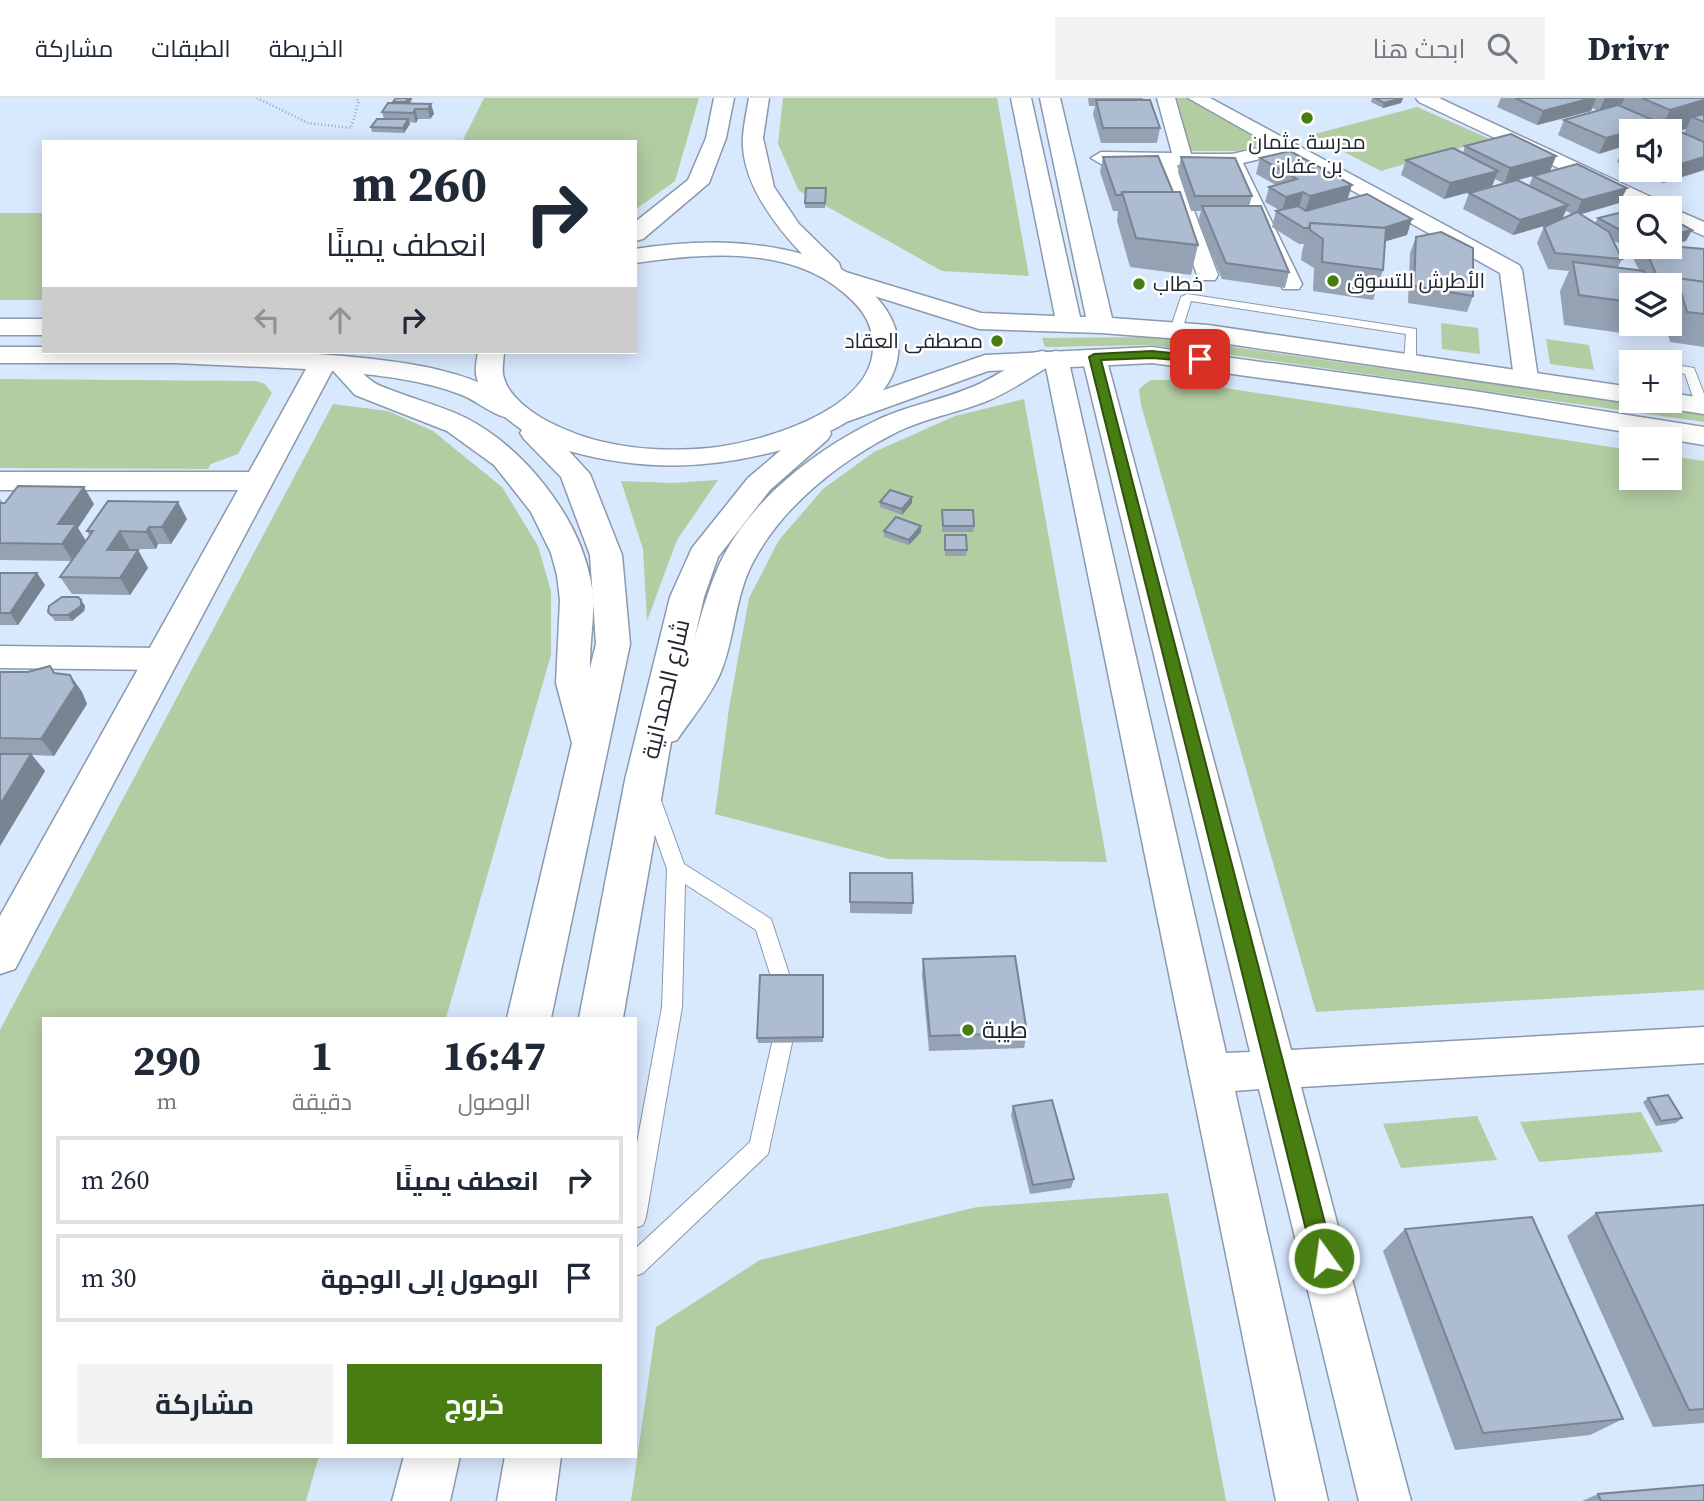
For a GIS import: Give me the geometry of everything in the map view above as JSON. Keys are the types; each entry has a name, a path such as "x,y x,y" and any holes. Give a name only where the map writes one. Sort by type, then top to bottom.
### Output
{"main road":[{"path":"637,232 698,183 716,138 724,98"},
{"path":"759,98 753,138 763,187 792,229 839,277 869,299 886,326 887,356 872,387 839,415"},
{"path":"1021,98 1055,347"},
{"path":"1050,98 1098,341"},
{"path":"637,256 671,250 733,249 790,258 839,277 1055,347"},
{"path":"979,321 960,329 952,343 962,355 985,363"},
{"path":"0,327 42,327"},
{"path":"0,355 260,357 390,369 467,387 550,435 603,452 666,458 730,453 790,438 839,415 985,363 1055,347 1176,330 1619,393"},
{"path":"648,763 704,673 720,604 736,563 758,529 788,494 830,460 887,426 978,394 1055,347 1098,341 1152,355 1200,359 1474,399 1704,436"},
{"path":"491,354 490,377 512,411 575,474 606,555 613,644 529,1017"},
{"path":"0,957 260,481 331,362"},
{"path":"331,362 363,389 422,410 467,431 503,458 530,489 555,527 573,575 578,617 573,675 590,748"},
{"path":"1474,399 1475,371"},
{"path":"1682,403 1703,406"},
{"name":"شارع الحمدانية","path":"601,1017 648,763 687,597 703,555 760,484 839,415"},
{"path":"0,481 260,481"},
{"path":"421,1501 432,1458"},
{"path":"526,1501 533,1458"}],"street":[{"path":"1166,98 1174,159 1207,275"},
{"path":"1197,98 1484,253 1511,271 1526,378"},
{"path":"1425,98 1633,196"},
{"path":"1101,158 1232,160 1288,147"},
{"path":"1232,160 1291,284"},
{"path":"1682,219 1704,230"},
{"path":"1098,341 1385,1501"},
{"path":"1055,347 1302,1501"},
{"path":"0,657 162,659"},
{"path":"1211,1073 1704,1045"}],"lane":[{"path":"1682,370 1690,371 1703,406"},
{"path":"637,1206 672,1007 676,869 648,763"},
{"path":"676,869 764,925 782,984"},
{"path":"637,1263 760,1147 782,1043"}],"path":[{"path":"257,98 308,122 351,128 359,101 356,98"}],"green space":[{"path":"484,98 699,98 675,181 637,209 637,140 463,140"},
{"path":"783,98 997,98 1029,276 942,271 799,191 778,144"},
{"path":"1170,98 1187,98 1269,143 1238,151 1189,151"},
{"path":"1417,107 1490,139 1381,171 1311,135"},
{"path":"0,213 42,213 42,300 0,300"},
{"path":"1441,323 1478,328 1480,354 1442,349"},
{"path":"1148,337 1205,343 1619,402 1619,410 1150,345 1045,347 1042,338"},
{"path":"1546,339 1589,345 1594,370 1550,364"},
{"path":"0,379 256,381 265,384 272,393 238,454 211,464 208,469 0,468"},
{"path":"1150,380 1173,380 1619,448 1619,490 1682,490 1682,458 1704,461 1704,990 1316,1012 1141,405 1139,389"},
{"path":"1024,399 1107,862 889,859 715,814 729,708 749,598 779,540 823,489 874,452 955,416"},
{"path":"333,404 388,411 433,431 502,487 538,546 551,591 551,655 446,1017 42,1017 42,1458 318,1458 306,1501 0,1501 0,1030"},
{"path":"1682,411 1704,414 1704,422 1640,413 1682,413"},
{"path":"718,480 677,540 647,621 643,549 621,481 673,483"},
{"path":"1641,1112 1663,1152 1539,1162 1520,1122"},
{"path":"1477,1116 1497,1160 1401,1168 1383,1124"},
{"path":"1168,1193 1226,1501 631,1501 656,1327 760,1260 977,1207"}],"building":[{"path":"396,98 408,98 406,102 393,102"},
{"path":"1375,98 1402,98 1384,103"},
{"path":"1515,98 1592,98 1543,111"},
{"path":"1642,98 1704,98 1704,100 1670,110"},
{"path":"1096,100 1150,100 1160,128 1103,128"},
{"path":"388,103 431,104 428,109 415,109 413,113 382,112"},
{"path":"1618,105 1651,119 1619,119 1619,134 1606,138 1564,120"},
{"path":"1704,114 1704,122 1692,117"},
{"path":"377,119 408,119 403,128 371,127"},
{"path":"1682,132 1704,142 1704,157 1682,163"},
{"path":"1511,134 1556,156 1510,168 1465,146"},
{"path":"1453,148 1498,171 1450,183 1406,160"},
{"path":"1290,151 1352,185 1310,196 1303,192 1286,197 1269,187 1297,179 1260,158"},
{"path":"1158,156 1173,192 1122,192 1121,195 1116,195 1103,157"},
{"path":"1181,157 1235,158 1252,196 1195,196"},
{"path":"1577,164 1627,188 1582,200 1533,176"},
{"path":"1517,180 1568,205 1520,220 1469,193"},
{"path":"806,188 826,188 825,203 805,203"},
{"path":"1122,192 1180,192 1198,245 1136,238"},
{"path":"1367,194 1412,219 1383,228 1310,223 1309,228 1304,228 1276,211 1298,206 1306,211"},
{"path":"1202,206 1261,206 1289,272 1226,263"},
{"path":"1577,212 1609,232 1619,259 1555,253 1544,227"},
{"path":"1619,213 1619,229 1598,218"},
{"path":"1310,223 1386,228 1383,270 1322,262 1323,239 1310,230"},
{"path":"1682,225 1692,230 1682,232"},
{"path":"1441,232 1473,248 1473,296 1414,286 1416,237"},
{"path":"1682,247 1704,249 1704,282 1682,279 1682,273 1656,273 1649,259 1682,259"},
{"path":"1573,262 1644,271 1619,273 1619,300 1579,295"},
{"path":"1682,279 1704,282 1704,314 1687,312 1682,295"},
{"path":"18,486 84,487 58,524 76,524 62,544 0,543 0,503 5,503"},
{"path":"890,490 912,497 902,509 880,502"},
{"path":"108,501 178,502 162,527 149,527 146,532 120,531 107,550 138,550 120,578 60,577 93,531 87,531"},
{"path":"942,510 973,510 974,526 943,526"},
{"path":"896,517 921,526 909,540 884,531"},
{"path":"945,535 966,535 967,550 945,550"},
{"path":"0,573 37,573 10,613 0,613"},
{"path":"62,597 78,597 81,606 68,615 51,615 48,612 49,606"},
{"path":"50,666 54,673 70,675 75,686 41,739 0,738 0,672 28,672"},
{"path":"0,754 31,754 0,805"},
{"path":"850,873 912,873 913,903 850,902"},
{"path":"1015,956 1027,1033 930,1036 923,959"},
{"path":"760,975 823,975 823,1037 757,1038"},
{"path":"1668,1095 1682,1118 1661,1121 1648,1098"},
{"path":"1052,1100 1074,1179 1033,1185 1013,1106"},
{"path":"1704,1205 1704,1409 1689,1410 1596,1213"},
{"path":"1532,1217 1623,1419 1483,1433 1405,1229"},
{"path":"1704,1485 1704,1501 1601,1501 1598,1494"}],"place":[{"name":"مدرسة عثمان بن عفان","path":"1307,118"},
{"name":"الأطرش للتسوق","path":"1333,281"},
{"name":"خطاب","path":"1139,284"},
{"name":"مصطفى العقاد","path":"997,341"},
{"name":"طيبة","path":"968,1030"}],"route":[{"path":"1200,359 1152,355 1094,357 1324,1258"}]}
